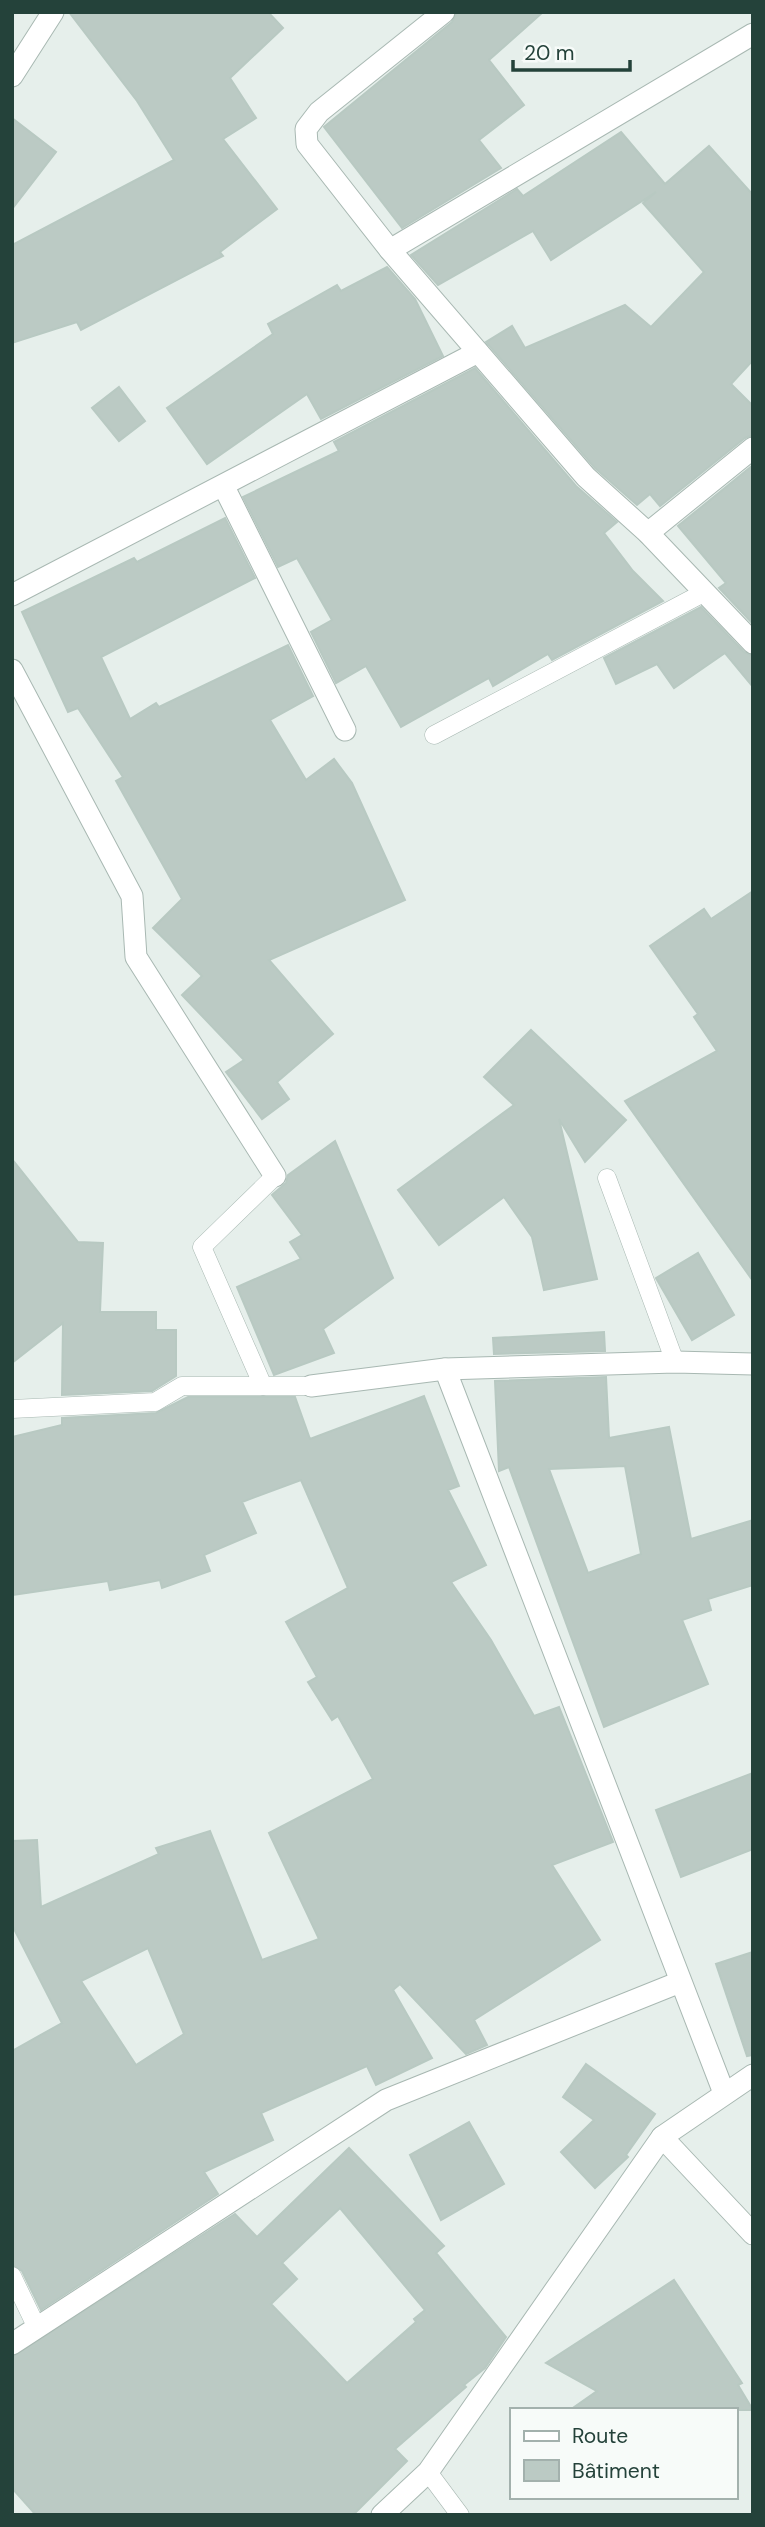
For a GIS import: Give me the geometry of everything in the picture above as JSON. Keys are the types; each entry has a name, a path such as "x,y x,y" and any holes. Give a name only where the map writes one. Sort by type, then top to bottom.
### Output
{"street":[{"path":"12,76 53,12"},
{"path":"444,12 319,112 306,129 307,144 390,250 586,477 649,533 753,643"},
{"path":"390,250 753,34"},
{"path":"12,595 224,487 478,352"},
{"path":"649,533 753,448"},
{"path":"224,487 345,730"},
{"path":"12,670 132,896 136,957 275,1176"},
{"path":"311,1385 445,1369 675,1362 753,1364"},
{"path":"445,1369 724,2092"},
{"path":"12,2344 386,2100 680,1982"},
{"path":"382,2515 428,2472 668,2132 753,2075"},
{"path":"668,2132 753,2234"}],"lane":[{"path":"434,735 705,592"},
{"path":"263,1385 202,1247 275,1176"},
{"path":"607,1178 675,1362"},
{"path":"12,1409 155,1402 182,1386 311,1385"},
{"path":"12,2276 37,2328"},
{"path":"428,2472 460,2515"}],"building":[{"path":"69,12 268,12 283,28 230,78 256,118 223,139 277,209 220,252 223,256 81,330 77,322 12,343 12,245 174,160 137,101"},
{"path":"457,12 543,12 489,60 524,105 479,140 501,168 402,228 324,127 452,22"},
{"path":"12,118 56,152 12,209"},
{"path":"621,132 665,184 709,146 753,195 753,360 731,384 753,406 753,435 745,438 660,506 650,494 637,505 595,468 486,342 512,326 525,348 625,305 651,327 704,272 643,203 656,192 551,260 533,231 438,285 411,255 517,189 523,196"},
{"path":"387,267 415,299 443,356 321,419 307,394 207,464 167,408 273,334 268,324 337,285 341,291"},
{"path":"475,368 576,486 617,522 604,533 633,571 663,601 552,660 548,654 493,686 489,678 401,727 366,666 336,683 311,632 332,620 297,558 278,567 243,497 339,451 334,442"},
{"path":"119,387 145,421 119,441 92,408"},
{"path":"753,465 753,624 719,588 726,583 678,526"},
{"path":"225,518 255,578 101,657 130,719 156,703 159,707 288,645 313,696 270,720 306,780 334,759 352,783 405,900 269,960 333,1034 277,1082 289,1099 262,1119 226,1072 244,1060 182,995 202,976 153,928 182,899 116,781 123,777 78,708 68,712 22,612 134,558 137,562"},
{"path":"701,607 744,652 753,656 753,687 725,653 674,688 657,664 616,684 604,658"},
{"path":"753,891 753,1281 625,1101 717,1051 694,1017 698,1014 650,946 704,909 711,919"},
{"path":"531,1030 626,1120 585,1162 559,1119 597,1279 544,1290 532,1237 504,1197 439,1245 398,1190 514,1105 484,1077"},
{"path":"335,1141 393,1278 323,1329 334,1353 274,1375 237,1287 301,1259 290,1242 302,1235 272,1195 286,1183 288,1175"},
{"path":"12,1159 78,1242 103,1243 100,1312 156,1312 156,1330 176,1330 176,1376 152,1391 62,1395 63,1323 12,1363"},
{"path":"698,1253 734,1315 692,1340 656,1278"},
{"path":"604,1332 605,1351 494,1354 493,1338"},
{"path":"606,1377 609,1438 669,1427 691,1539 753,1520 753,1585 708,1599 711,1610 682,1620 708,1684 604,1727 509,1467 499,1471 495,1381","holes":["625,1466 641,1554 588,1573 549,1469"]},
{"path":"424,1396 459,1486 448,1490 486,1565 451,1582 491,1640 534,1716 559,1707 613,1842 552,1865 600,1940 474,2020 487,2045 466,2054 400,1984 393,1990 432,2058 376,2085 367,2066 261,2113 273,2140 204,2172 218,2194 41,2310 22,2271 12,2265 12,2051 62,2023 12,1925 12,1841 37,1840 41,1907 159,1854 156,1848 210,1831 262,1960 319,1939 269,1833 373,1779 338,1716 332,1720 308,1682 317,1677 286,1622 348,1588 301,1480 242,1502 256,1533 204,1555 210,1571 162,1588 160,1580 110,1590 108,1581 12,1595 12,1437 62,1425 62,1418 156,1413 188,1397 295,1397 310,1439","holes":["148,1948 184,2034 136,2065 81,1981"]},
{"path":"753,1773 753,1849 681,1877 656,1810"},
{"path":"753,1952 753,2055 747,2056 716,1964"},
{"path":"586,2064 655,2114 626,2155 628,2157 595,2188 561,2152 594,2120 563,2097"},
{"path":"469,2122 504,2184 441,2220 410,2155"},
{"path":"349,2148 444,2246 436,2253 506,2337 485,2368 395,2449 407,2461 353,2515 36,2515 12,2488 12,2357 235,2214 257,2237","holes":["340,2208 425,2310 414,2319 416,2322 347,2383 271,2304 297,2279 282,2263"]},
{"path":"674,2280 742,2383 738,2385 753,2410 573,2408 597,2391 546,2363"}]}
